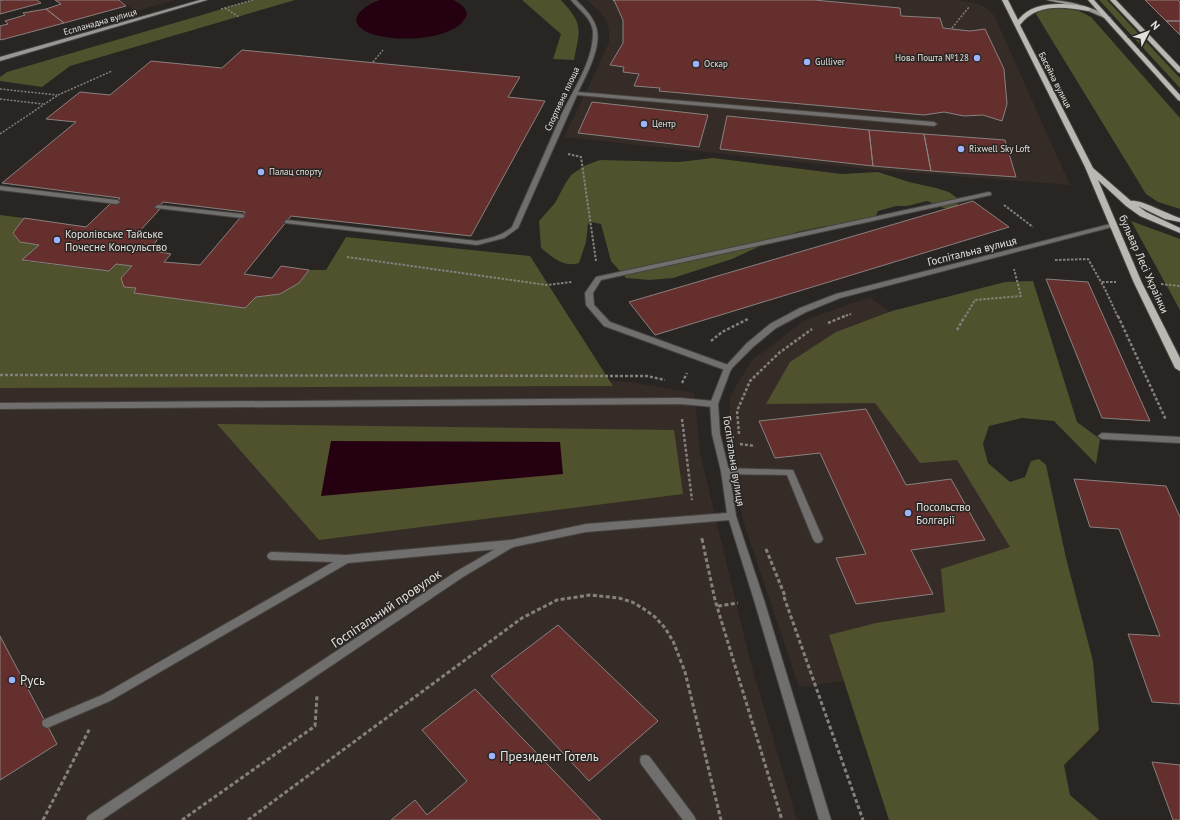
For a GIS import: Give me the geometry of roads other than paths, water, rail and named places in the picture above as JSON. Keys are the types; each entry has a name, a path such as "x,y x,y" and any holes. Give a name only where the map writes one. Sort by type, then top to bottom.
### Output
{"main road":[{"name":"Еспланадна вулиця","path":"0,59 205,0"},
{"name":"Басейна вулиця","path":"1005,0 1089,167"},
{"path":"1049,0 1088,9 1109,18"},
{"path":"1091,0 1109,18 1180,99"},
{"path":"1113,0 1180,71"},
{"path":"1017,25 1025,14 1040,6 1060,5 1088,9"},
{"path":"1089,167 1129,204 1144,214 1180,231"},
{"name":"бульвар Лесі Українки","path":"1089,167 1138,283 1180,368"},
{"path":"1114,190 1137,203 1168,217 1180,220"}],"street":[{"name":"Спортивна площа","path":"287,222 477,243 495,240 508,234 515,228 591,57 595,32 593,23 573,0"},
{"path":"574,93 934,124"},
{"path":"0,188 117,202"},
{"path":"728,368 607,324 590,305 589,293 598,278 989,194"},
{"path":"158,207 242,216"},
{"name":"Госпітальна вулиця","path":"824,820 759,600 732,516 725,471 716,434 714,404 728,368 750,345 773,326 803,310 838,296 1114,226"},
{"path":"0,406 680,401 714,404"},
{"path":"1102,436 1178,440"},
{"path":"725,471 790,472 818,539"},
{"name":"Госпітальний провулок","path":"92,820 460,574 512,544 586,528 732,516"},
{"path":"272,556 346,559 512,544"},
{"path":"47,723 106,698 346,559"},
{"path":"644,760 690,820"}],"place":[{"name":"Нова Пошта №128","path":"977,58"},
{"name":"Gulliver","path":"807,62"},
{"name":"Оскар","path":"696,64"},
{"name":"Центр","path":"644,124"},
{"name":"Rixwell Sky Loft","path":"961,149"},
{"name":"Палац спорту","path":"261,172"},
{"name":"Королівське Тайське Почесне Консульство","path":"57,240"},
{"name":"Посольство Болгарії","path":"908,513"},
{"name":"Русь","path":"12,680"},
{"name":"Президент Готель","path":"492,756"}]}
